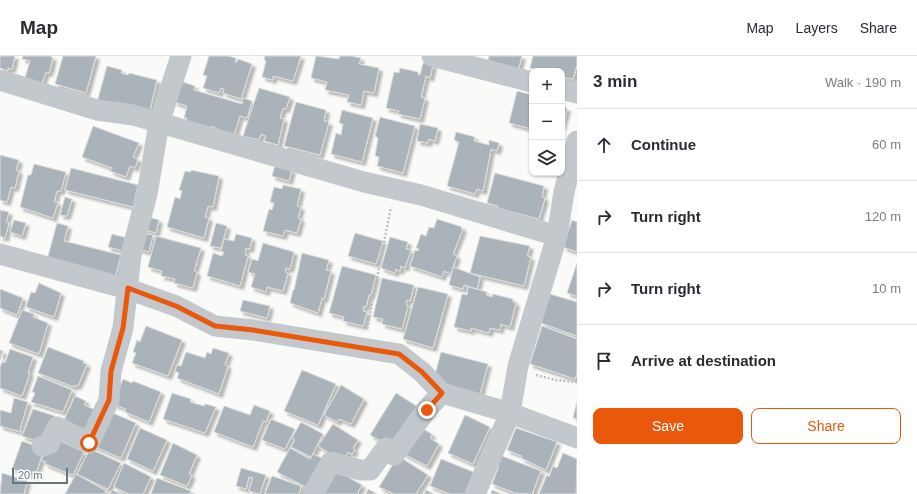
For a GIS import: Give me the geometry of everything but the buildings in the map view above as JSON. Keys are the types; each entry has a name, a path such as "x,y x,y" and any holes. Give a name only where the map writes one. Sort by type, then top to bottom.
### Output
{"street":[{"path":"42,446 49,444 58,427 89,443 109,400 111,371 123,328 131,255 147,194 159,123 181,56"},
{"path":"432,56 529,81"},
{"path":"0,80 97,110 133,115 364,182 421,195 557,236"},
{"path":"565,90 577,93"},
{"path":"475,494 510,413 518,366 557,236 564,192 577,141"},
{"path":"0,254 128,288 176,306 215,326 253,330 399,354 422,372 442,393 510,413 577,438"},
{"path":"313,494 331,462 360,470 370,470 386,448 394,455 427,410 442,393"}],"path":[{"path":"363,348 395,189"},
{"path":"518,366 536,375 556,380 577,382"}],"route":[{"path":"89,443 109,400 111,371 123,328 128,288 176,306 215,326 253,330 399,354 422,372 442,393 427,410"}]}
